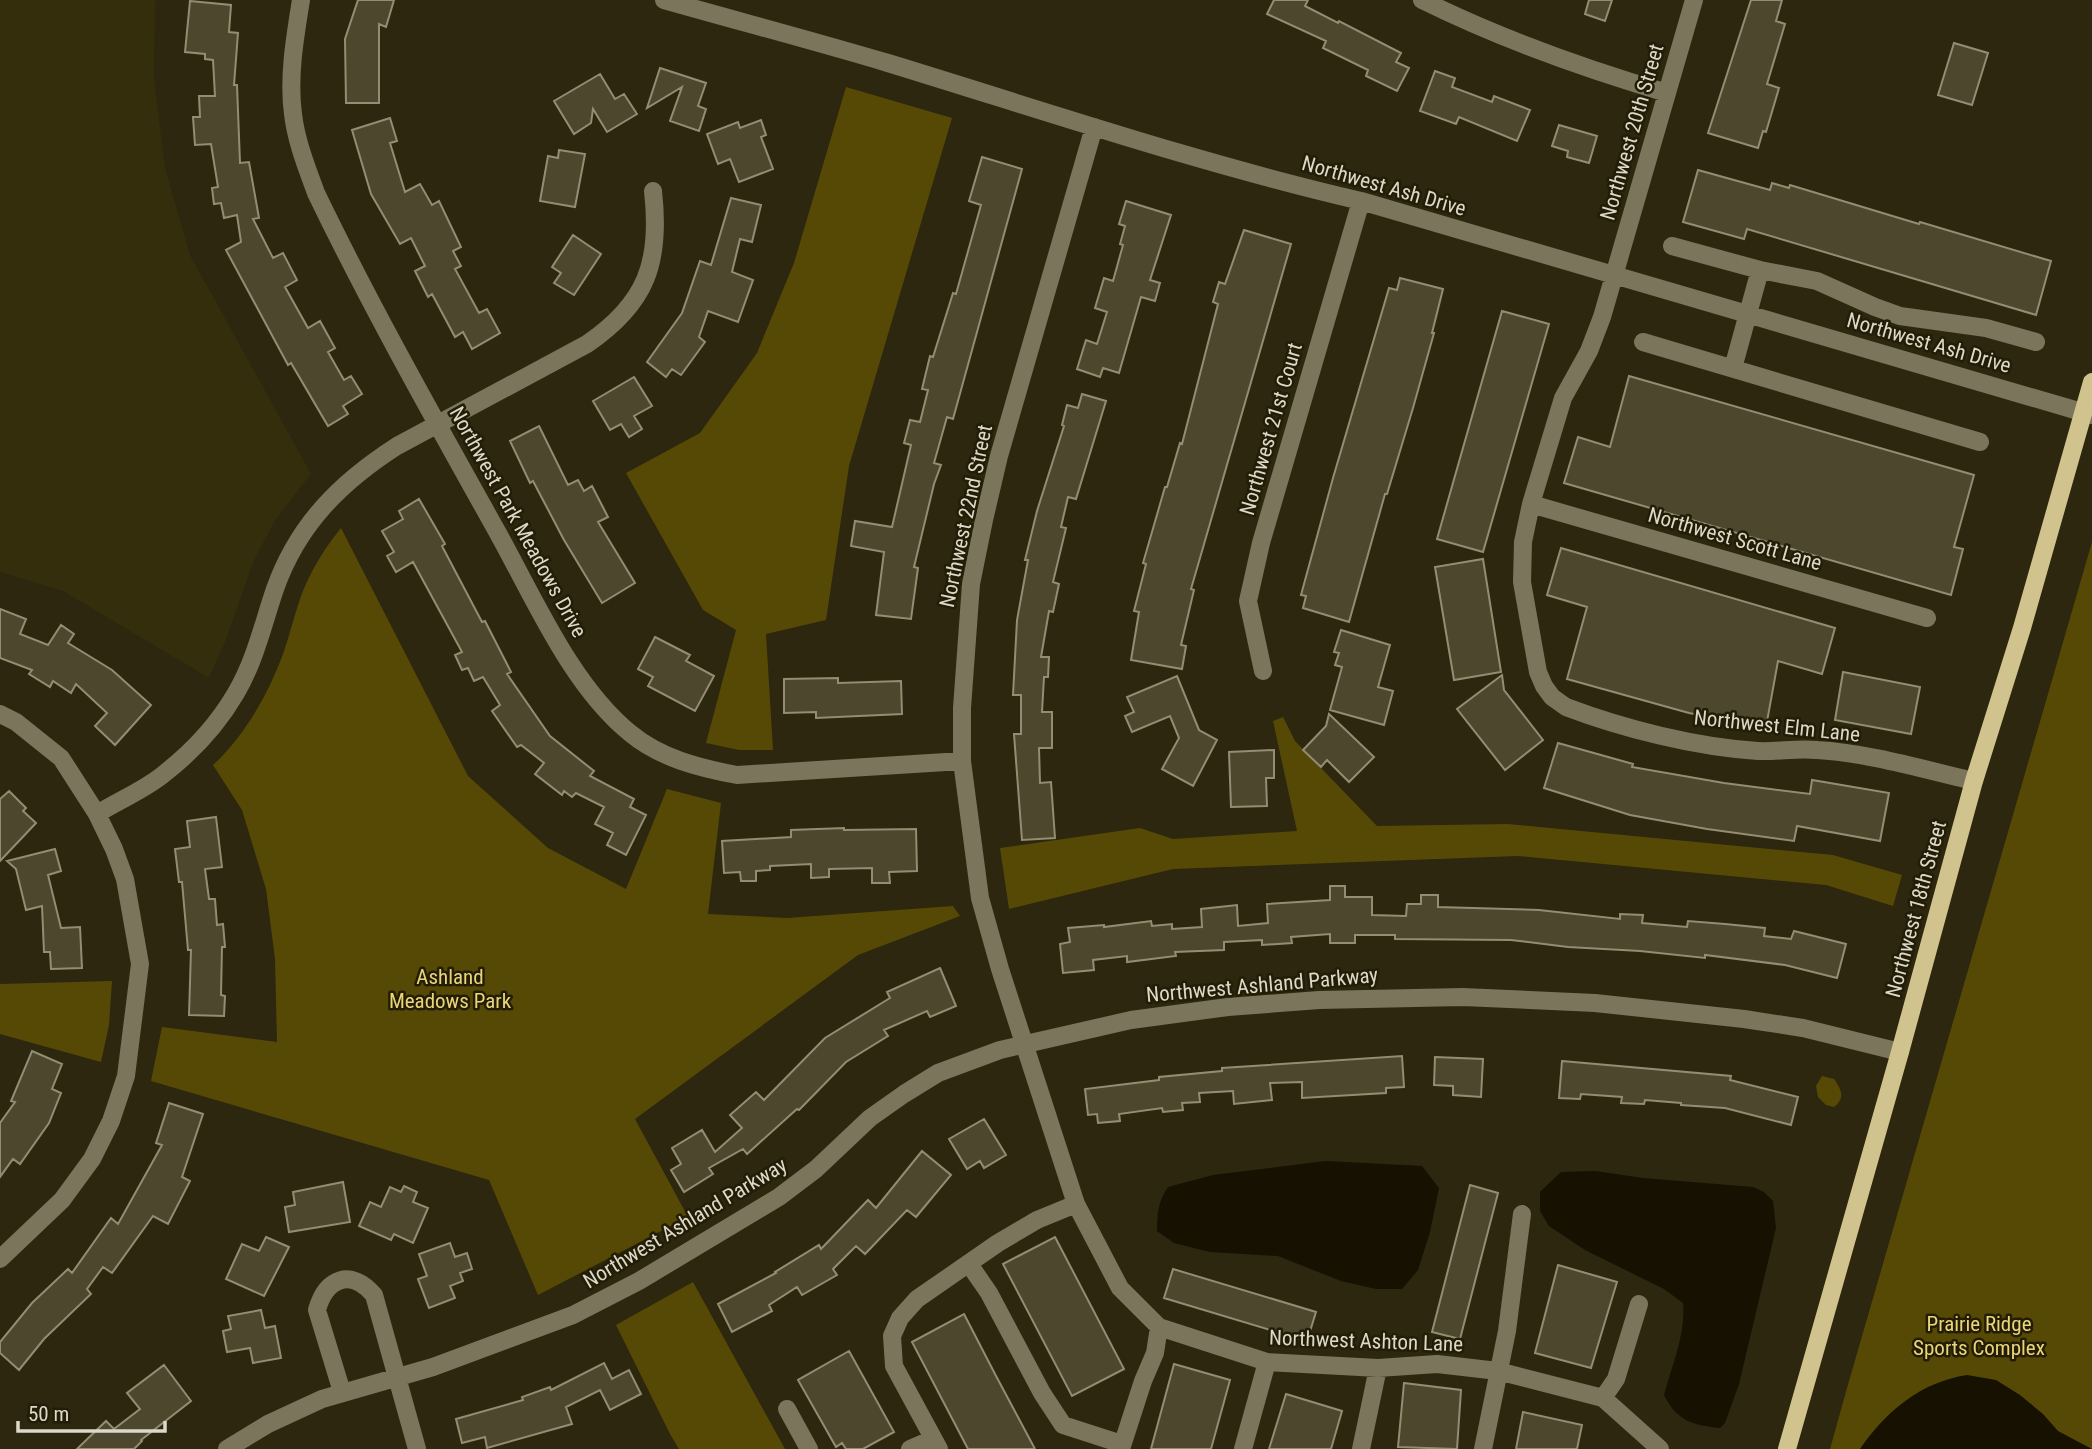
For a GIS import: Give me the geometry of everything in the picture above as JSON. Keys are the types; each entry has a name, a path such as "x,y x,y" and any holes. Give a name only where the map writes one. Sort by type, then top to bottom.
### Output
{"main road":[{"name":"Northwest 18th Street","path":"1787,1449 1974,781 2087,414 2092,382"}],"street":[{"name":"Northwest Park Meadows Drive","path":"301,0 295,38 293,114 302,155 316,193 438,425 590,694 631,734 649,746 711,771 737,775 962,761"},
{"name":"Northwest Ash Drive","path":"664,0 2087,414"},
{"path":"1422,0 1547,55 1667,93"},
{"name":"Northwest 20th Street","path":"1531,504 1563,398 1589,351 1602,317 1694,0"},
{"name":"Northwest 22nd Street","path":"1024,1044 980,898 962,761 965,647 971,584 999,456 1094,127"},
{"path":"97,814 143,789 165,773 210,730 236,693 252,662 276,587 290,555 314,516 340,489 368,465 587,344 609,329 626,312 649,271 655,247 653,191"},
{"name":"Northwest 21st Court","path":"1262,671 1248,601 1261,543 1361,201"},
{"path":"1672,246 1760,270 1817,281 1900,316 1986,328 2036,342"},
{"path":"1734,368 1760,270"},
{"path":"1643,342 1980,442"},
{"name":"Northwest Scott Lane","path":"1531,504 1927,618"},
{"name":"Northwest Elm Lane","path":"1531,504 1523,542 1522,582 1538,672 1544,686 1559,702 1581,713 1717,746 1760,751 1816,749 1974,781"},
{"path":"0,714 16,722 61,758 97,814 125,880 140,964 126,1076 111,1121 92,1159 62,1200 0,1259"},
{"name":"Northwest Ashland Parkway","path":"227,1449 268,1424 342,1392 433,1367 573,1315 639,1281 779,1198 816,1169 870,1118 938,1073 977,1057 1024,1044 1130,1020 1228,1007 1367,998 1485,997 1595,1003 1744,1018 1804,1028 1900,1052"},
{"name":"Northwest Ashton Lane","path":"1024,1044 1076,1204 1120,1288 1159,1327 1267,1362 1378,1368 1437,1364 1498,1371 1603,1398 1652,1447"},
{"path":"910,1449 936,1444 894,1366 892,1335 900,1318 916,1299 998,1242 1037,1220 1076,1204"},
{"path":"1483,1449 1507,1331 1522,1214"},
{"path":"969,1264 989,1293 1042,1393 1063,1425 1121,1446 1155,1353 1159,1327"},
{"path":"342,1392 317,1310 320,1298 332,1283 344,1279 365,1284 374,1295 417,1449"},
{"path":"1603,1398 1616,1379 1639,1304"},
{"path":"1243,1449 1267,1362"},
{"path":"1361,1449 1378,1368"},
{"path":"787,1409 809,1449"}],"shaded area":[{"path":"0,0 155,0 154,78 165,168 190,255 311,474 276,519 254,560 225,642 209,678 63,591 0,572"},
{"path":"1325,1161 1422,1166 1439,1188 1430,1232 1418,1270 1402,1289 1376,1289 1341,1281 1278,1256 1210,1252 1174,1243 1157,1231 1159,1208 1168,1187 1213,1175"},
{"path":"1595,1171 1643,1178 1753,1187 1764,1192 1773,1201 1776,1228 1739,1384 1725,1423 1720,1428 1686,1420 1674,1411 1664,1395 1680,1338 1683,1303 1664,1289 1585,1250 1549,1226 1540,1211 1540,1192 1561,1172"},
{"path":"1967,1375 1996,1380 2020,1395 2058,1431 2092,1449 1860,1449 1881,1422 1906,1400 1935,1384"}],"green space":[{"path":"846,87 952,118 849,466 826,620 766,634 773,750 739,750 706,743 736,630 703,610 626,473 700,433 757,353 794,263"},
{"name":"Ashland Meadows Park","path":"341,528 468,776 548,848 626,889 667,789 721,803 708,914 787,918 953,906 960,916 858,955 635,1119 688,1217 538,1295 489,1180 151,1081 162,1027 277,1042 275,959 266,889 242,810 213,765 236,740 264,697 284,651 308,580"},
{"name":"Prairie Ridge Sports Complex","path":"2092,542 2092,1449 1830,1449 1847,1388"},
{"path":"1283,717 1295,741 1377,826 1508,824 1833,855 1902,875 1893,906 1826,885 1518,856 1173,869 1009,909 1000,848 1140,828 1173,839 1297,831 1273,721"},
{"path":"112,981 109,1025 101,1062 0,1034 0,984"},
{"path":"1822,1076 1834,1079 1840,1090 1840,1100 1834,1107 1826,1105 1818,1097 1816,1086"},
{"path":"693,1282 785,1449 679,1449 670,1434 616,1325"}],"building":[{"path":"358,0 394,0 386,27 379,24 379,103 346,103 345,39"},
{"path":"1274,0 1308,0 1305,6 1401,53 1396,62 1409,68 1397,91 1366,76 1368,70 1323,48 1326,41 1267,14"},
{"path":"1589,0 1612,0 1605,21 1585,14"},
{"path":"1751,0 1782,0 1776,21 1785,24 1767,84 1779,88 1766,132 1763,131 1758,148 1708,133"},
{"path":"190,1 231,5 229,32 238,33 234,85 237,85 240,163 249,162 259,218 253,219 273,258 283,253 297,280 285,287 308,328 320,321 335,348 328,352 344,380 351,376 362,394 343,406 348,414 328,426 291,363 288,365 226,250 241,242 237,215 224,218 221,203 214,204 212,188 218,187 211,144 195,145 193,117 200,117 199,96 215,96 213,60 205,59 205,54 185,52"},
{"path":"1954,43 1988,53 1972,105 1938,95"},
{"path":"660,68 706,83 698,106 706,109 699,131 670,121 682,87 647,108"},
{"path":"1435,71 1455,78 1452,87 1492,102 1494,96 1530,110 1517,141 1459,117 1456,124 1420,111"},
{"path":"600,74 615,99 624,94 637,114 607,132 593,109 591,123 574,134 554,101"},
{"path":"390,118 397,141 390,143 405,192 420,184 432,205 439,201 461,247 453,251 461,266 455,269 479,313 487,309 500,333 472,349 463,332 455,337 432,294 428,297 415,271 425,266 411,238 400,244 371,194 352,130"},
{"path":"761,120 766,135 761,137 773,169 739,182 730,159 718,164 707,134 738,122 740,128"},
{"path":"1559,125 1597,136 1589,163 1567,157 1568,151 1552,146"},
{"path":"559,150 585,154 575,207 540,201 548,156 558,158"},
{"path":"982,157 1022,169 953,419 947,417 934,463 941,465 914,567 918,568 911,619 876,615 884,552 851,546 855,521 892,527 911,445 904,443 910,420 920,422 928,390 922,389 930,356 933,357 953,293 956,294 981,205 969,201"},
{"path":"1698,170 1770,190 1772,183 1789,188 1790,185 2051,261 2036,315 1747,229 1744,239 1683,222"},
{"path":"731,198 761,205 752,242 740,239 732,272 753,280 738,322 708,311 699,337 705,342 681,375 672,369 666,377 647,362 682,313 700,261 711,265"},
{"path":"1126,201 1171,215 1150,280 1160,283 1155,301 1141,297 1119,373 1103,368 1100,377 1077,369 1086,340 1097,344 1107,312 1095,308 1104,278 1113,281 1123,245 1120,244 1125,226 1119,224"},
{"path":"1244,230 1291,244 1191,589 1194,590 1181,645 1186,646 1182,669 1131,660 1139,612 1134,611 1146,564 1143,563 1165,487 1180,443 1182,444 1218,304 1213,302 1219,282 1225,284"},
{"path":"573,235 601,254 574,295 554,283 561,273 552,267"},
{"path":"1400,278 1443,289 1413,408 1385,494 1349,622 1303,608 1306,596 1301,595 1389,288 1397,290"},
{"path":"1502,311 1549,324 1483,552 1437,539"},
{"path":"1629,376 1974,475 1954,547 1963,549 1951,595 1564,483 1578,437 1610,447"},
{"path":"634,377 652,406 634,416 642,429 629,437 621,424 610,430 593,401"},
{"path":"1082,394 1106,401 1076,499 1068,497 1061,527 1066,528 1053,582 1059,584 1053,612 1049,611 1041,657 1049,657 1048,677 1044,677 1042,712 1052,712 1052,748 1039,748 1040,783 1051,782 1055,838 1022,840 1014,734 1021,734 1021,695 1013,695 1017,620 1028,560 1025,560 1037,511 1064,426 1062,425 1067,405 1078,408"},
{"path":"539,426 568,485 578,480 584,491 592,486 608,517 598,522 635,583 602,603 533,481 530,483 510,441"},
{"path":"419,499 445,544 442,546 482,622 485,621 511,672 507,674 550,736 594,771 590,776 634,799 630,807 646,815 626,855 607,845 613,833 595,824 604,807 576,793 572,797 564,791 562,795 535,774 544,763 521,745 517,747 492,711 500,705 483,677 474,681 468,668 462,670 455,655 462,652 413,562 396,572 387,556 394,552 382,531 403,519 399,511"},
{"path":"1561,548 1835,628 1822,674 1778,661 1766,727 1689,713 1567,679 1587,607 1547,595"},
{"path":"1483,559 1501,672 1454,680 1435,567"},
{"path":"0,609 26,619 20,634 48,645 61,625 74,634 68,643 112,670 151,705 115,745 95,726 107,713 76,684 71,693 53,681 50,687 29,674 32,670 0,658"},
{"path":"1341,630 1390,645 1378,687 1393,691 1384,725 1330,710 1342,667 1335,665 1339,653 1334,652"},
{"path":"655,637 690,655 686,661 714,676 695,711 648,686 653,677 638,669"},
{"path":"1843,672 1920,687 1911,734 1835,720"},
{"path":"1502,675 1504,690 1543,740 1505,770 1457,709"},
{"path":"1177,676 1199,730 1217,740 1193,786 1162,769 1179,738 1170,716 1132,732 1125,716 1134,712 1127,697"},
{"path":"838,678 838,683 901,681 902,714 816,718 816,712 784,713 784,679"},
{"path":"1329,714 1374,757 1349,782 1327,760 1321,767 1303,750 1326,726"},
{"path":"1558,743 1633,764 1632,767 1724,783 1810,794 1812,780 1889,793 1880,841 1797,826 1794,841 1630,815 1544,788"},
{"path":"1274,750 1274,778 1266,778 1267,806 1231,807 1229,752"},
{"path":"9,791 26,808 23,811 36,823 0,861 0,799"},
{"path":"216,817 222,867 205,869 209,899 215,899 217,925 223,924 225,947 222,947 221,995 225,996 224,1016 189,1015 191,950 188,950 182,882 179,882 175,849 190,847 187,821"},
{"path":"916,829 917,871 889,872 890,883 872,883 872,868 829,869 829,877 811,878 811,864 770,866 770,870 756,871 756,881 741,881 740,872 724,873 722,841 791,837 791,830"},
{"path":"55,849 61,871 48,875 61,928 80,927 82,968 51,969 50,952 44,952 42,906 26,910 16,869 7,861"},
{"path":"1330,886 1345,886 1345,897 1372,897 1372,915 1406,916 1407,904 1421,904 1421,895 1438,895 1438,907 1539,910 1620,919 1620,914 1643,915 1642,923 1687,927 1688,921 1765,928 1764,936 1791,939 1794,931 1846,944 1837,978 1785,965 1705,955 1705,958 1511,940 1395,939 1395,935 1355,935 1355,943 1330,943 1330,934 1291,937 1292,943 1262,945 1262,940 1224,942 1224,950 1175,952 1176,956 1127,962 1127,956 1093,960 1094,970 1063,973 1060,944 1070,942 1068,928 1151,921 1152,926 1172,924 1172,929 1202,927 1201,909 1237,905 1238,926 1268,923 1267,904 1330,900"},
{"path":"940,968 956,1006 930,1017 927,1011 884,1030 888,1036 846,1062 799,1110 747,1154 743,1149 709,1168 713,1174 684,1192 671,1170 681,1164 672,1148 702,1130 715,1152 742,1128 730,1115 756,1092 764,1100 825,1038 890,998 887,992"},
{"path":"32,1051 62,1064 52,1089 61,1093 49,1123 20,1164 13,1159 0,1177 0,1123 15,1102 11,1101"},
{"path":"1402,1056 1404,1087 1386,1088 1386,1093 1302,1098 1302,1082 1270,1083 1272,1100 1234,1104 1233,1091 1199,1093 1200,1102 1182,1103 1183,1110 1163,1112 1162,1108 1119,1114 1120,1121 1098,1123 1097,1114 1088,1115 1085,1089 1159,1080 1159,1077 1222,1071 1222,1068"},
{"path":"1435,1057 1483,1059 1481,1097 1453,1095 1453,1086 1434,1085"},
{"path":"1562,1061 1731,1076 1730,1080 1798,1097 1791,1125 1725,1108 1645,1100 1644,1104 1621,1103 1622,1097 1581,1094 1580,1099 1559,1098"},
{"path":"169,1103 203,1114 182,1177 190,1181 168,1224 153,1216 112,1273 103,1267 87,1289 91,1294 44,1339 19,1370 0,1353 0,1342 32,1303 68,1269 72,1273 111,1218 118,1224 162,1145 156,1143"},
{"path":"984,1119 1006,1155 984,1168 980,1161 967,1169 949,1139"},
{"path":"922,1151 951,1175 916,1217 907,1210 865,1254 856,1246 833,1269 837,1275 802,1295 797,1287 769,1305 772,1311 732,1332 718,1304 776,1273 819,1245 821,1249 868,1200 876,1208"},
{"path":"343,1182 350,1222 289,1232 285,1207 295,1205 293,1192"},
{"path":"1470,1185 1498,1193 1460,1339 1432,1332"},
{"path":"404,1186 417,1192 413,1202 428,1208 413,1243 394,1234 391,1240 359,1226 370,1202 381,1207 390,1187 401,1192"},
{"path":"266,1237 289,1247 264,1296 226,1279 242,1244 259,1251"},
{"path":"1055,1237 1124,1369 1072,1396 1003,1264"},
{"path":"450,1243 455,1257 467,1253 472,1269 460,1273 463,1281 450,1286 455,1298 429,1308 418,1279 427,1276 419,1254"},
{"path":"1558,1265 1617,1282 1591,1368 1535,1353"},
{"path":"1173,1269 1316,1312 1307,1341 1164,1298"},
{"path":"261,1310 265,1328 275,1326 281,1358 253,1363 250,1348 227,1352 223,1331 231,1329 228,1316"},
{"path":"964,1314 1035,1449 968,1449 912,1342"},
{"path":"849,1351 894,1432 863,1449 846,1449 842,1443 836,1447 798,1380"},
{"path":"604,1363 612,1379 629,1370 641,1394 610,1410 600,1390 566,1407 572,1424 487,1448 485,1437 462,1443 456,1419 523,1400 522,1397 550,1387 551,1390"},
{"path":"1174,1364 1230,1380 1211,1449 1151,1449"},
{"path":"164,1365 191,1401 141,1440 134,1449 77,1449 106,1421 114,1429 140,1409 127,1393"},
{"path":"1404,1383 1461,1390 1457,1449 1398,1447"},
{"path":"1286,1394 1342,1411 1331,1449 1269,1449"},
{"path":"1523,1412 1582,1425 1577,1449 1516,1449"}]}
